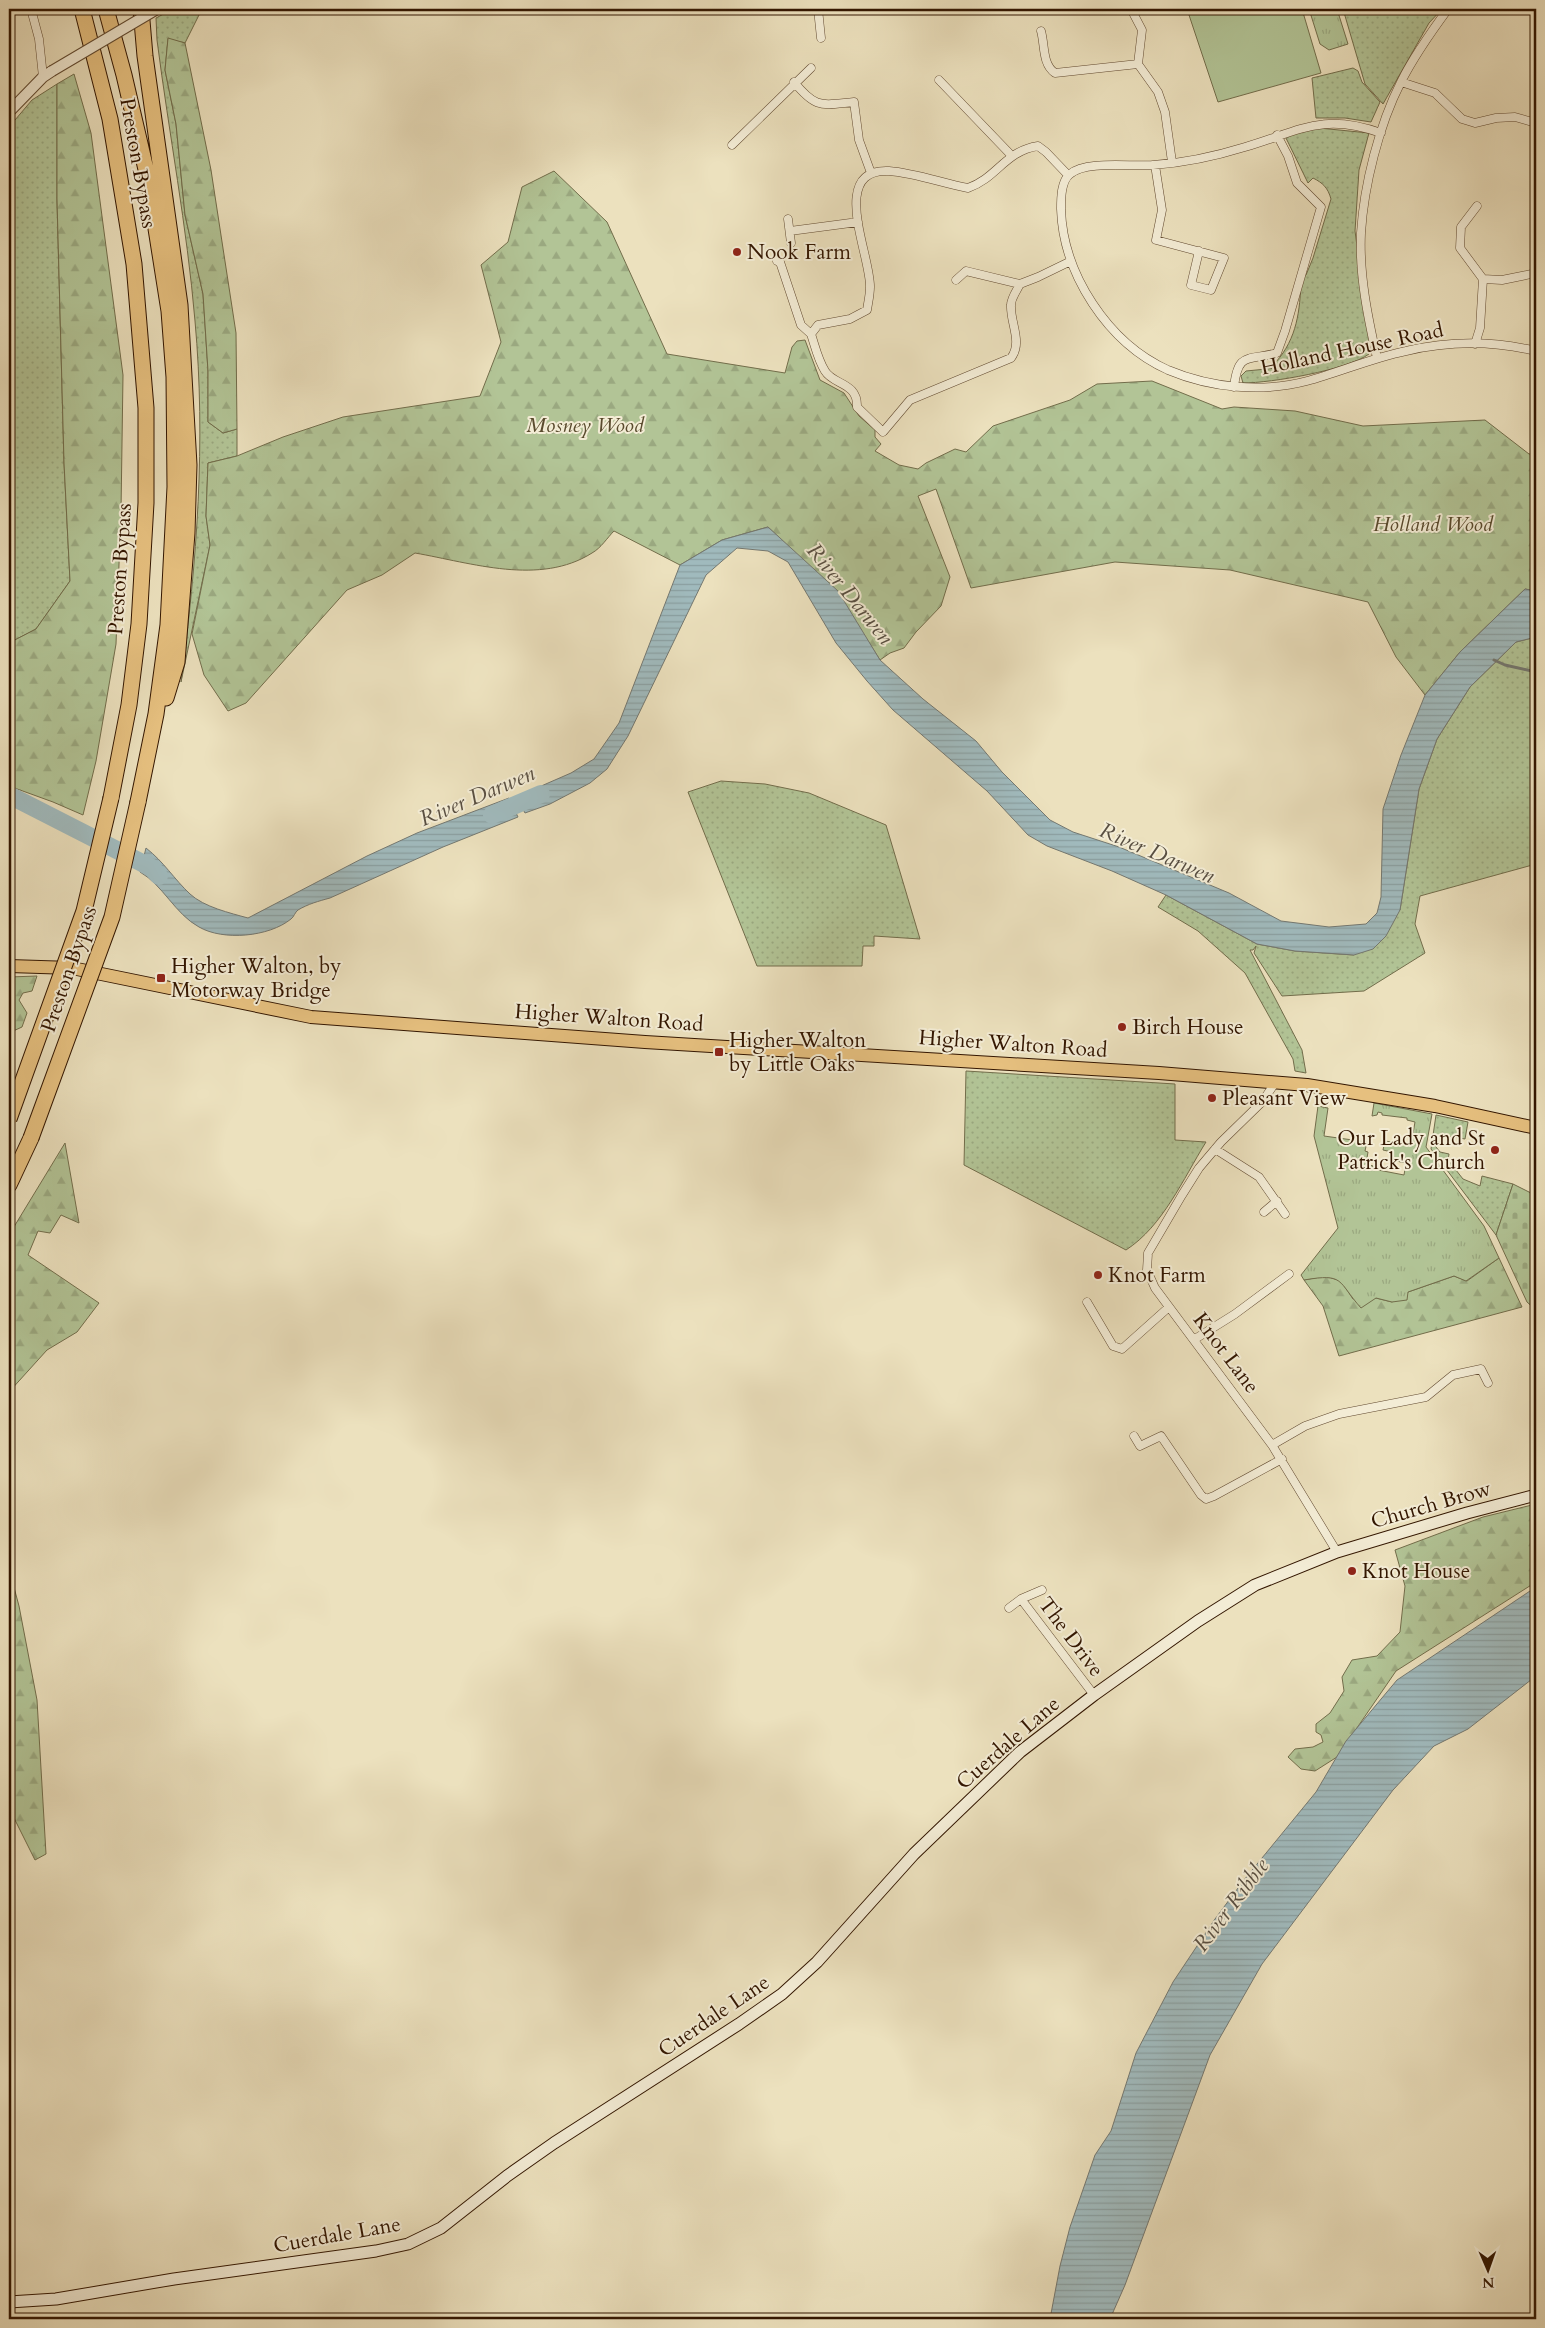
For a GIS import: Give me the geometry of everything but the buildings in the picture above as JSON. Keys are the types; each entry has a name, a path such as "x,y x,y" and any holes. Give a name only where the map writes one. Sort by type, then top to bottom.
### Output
{"highway":[{"name":"Preston Bypass","path":"9,1119 84,911 111,798 128,706 139,624 146,503 146,408 133,254 110,119 82,9"},
{"name":"Preston Bypass","path":"9,1185 31,1138 112,917 156,714 168,625 176,487 174,377 169,311 148,178 124,75 106,9"},
{"path":"141,9 145,56 180,305 189,465 187,533 177,662 147,760"}],"main road":[{"name":"Higher Walton Road","path":"9,966 72,968 312,1016 645,1042 1149,1072 1330,1088 1536,1128"},
{"name":"Church Brow","path":"1337,1552 1467,1512 1536,1495"},
{"name":"Cuerdale Lane","path":"9,2302 56,2299 174,2279 376,2251 408,2244 441,2228 507,2176 554,2143 782,1994 817,1962 914,1854 1020,1752 1094,1695 1198,1621 1255,1586 1337,1552"}],"street":[{"path":"31,9 39,38 43,77"},
{"path":"9,112 43,77 156,9"},
{"path":"818,9 820,38"},
{"path":"1131,9 1142,30 1138,64 1158,92 1165,112 1172,162"},
{"path":"1376,358 1367,307 1362,233 1369,181 1387,112 1400,82 1424,41 1448,9"},
{"path":"1041,31 1045,62 1049,69 1055,73 1138,64"},
{"path":"732,144 794,82 811,68"},
{"path":"938,80 1011,155"},
{"path":"794,82 808,100 818,104 854,102 859,140 872,173"},
{"path":"1400,82 1435,92 1462,119 1476,123 1496,118 1515,117 1536,123"},
{"path":"811,334 818,325 850,320 866,310 870,287 855,200 861,182 872,173 888,171 968,188 980,184 1011,155 1029,147 1038,146 1068,175 1084,167 1155,165 1224,154 1310,125 1326,123 1364,127 1381,133"},
{"name":"Holland House Road","path":"1234,387 1236,368 1246,358 1263,357 1277,353 1322,207 1297,183 1288,156 1277,135"},
{"path":"1155,165 1162,210 1156,240 1199,251 1224,258 1211,290 1191,285 1199,251"},
{"name":"Holland House Road","path":"1068,175 1061,194 1061,211 1063,231 1078,280 1097,310 1117,332 1142,355 1167,370 1196,380 1234,387 1261,388 1304,381 1376,358 1444,344 1514,346 1536,351"},
{"path":"1475,344 1480,328 1483,279 1460,248 1461,227 1477,206"},
{"path":"788,219 791,243"},
{"path":"790,231 858,222"},
{"path":"777,261 780,262 801,325 811,334 825,372 846,384 857,402 857,407 883,432 910,400 1011,358 1016,352 1016,339 1010,303 1020,284"},
{"path":"956,280 966,271 1020,284 1071,261"},
{"path":"1483,279 1502,280 1536,273"},
{"name":"Knot Lane","path":"1275,1083 1262,1102 1198,1168 1148,1253 1148,1277 1272,1444 1337,1552"},
{"path":"1215,1149 1259,1178 1285,1214"},
{"path":"1264,1212 1277,1201"},
{"path":"1195,1339 1290,1274"},
{"path":"1087,1302 1113,1346 1122,1349 1169,1307"},
{"path":"1272,1444 1305,1426 1339,1414 1426,1397 1454,1375 1481,1369 1488,1383"},
{"path":"1134,1436 1140,1446 1161,1436 1201,1495 1206,1499 1282,1459"},
{"path":"1009,1608 1021,1599 1042,1590"},
{"name":"The Drive","path":"1021,1599 1094,1695"}],"green space":[{"path":"173,9 202,9 185,43 168,39 165,70 176,124 185,215 203,294 208,371 208,422 223,433 237,429 237,456 208,463 206,516 210,545 181,682 195,547 200,456 200,411 192,286 157,40 156,18"},
{"path":"1187,9 1302,9 1321,73 1218,102"},
{"path":"1309,9 1337,9 1348,44 1329,50 1320,44"},
{"path":"1343,9 1442,9 1429,23 1383,104 1365,84"},
{"path":"168,38 185,43 211,170 236,333 237,429 223,433 208,422 208,371 203,294 185,215 176,124 165,70"},
{"path":"1353,68 1358,71 1362,82 1380,102 1371,122 1345,118 1316,118 1312,78"},
{"path":"74,74 91,133 123,375 121,511 116,644 96,761 83,815 9,786 9,643 36,629 70,581 64,463 57,199 57,84"},
{"path":"57,84 57,202 64,463 70,581 36,629 9,643 9,127 32,100"},
{"path":"1319,128 1369,133 1359,170 1355,231 1370,344 1369,354 1358,360 1327,370 1271,381 1243,383 1241,376 1246,371 1277,368 1276,362 1289,343 1296,324 1300,303 1301,280 1306,275 1313,258 1331,199 1327,189 1320,182 1313,178 1308,183 1285,136"},
{"name":"Mosney Wood","path":"554,171 607,222 667,354 785,373 792,347 797,341 805,340 820,380 844,393 859,416 875,430 875,437 881,444 875,451 899,465 918,469 955,449 966,452 993,426 1070,400 1097,384 1152,381 1222,409 1234,407 1295,411 1363,426 1485,420 1529,454 1536,454 1536,591 1525,589 1460,652 1425,695 1396,657 1368,602 1230,570 1115,562 971,588 936,489 918,496 950,577 941,606 916,632 904,648 890,653 880,660 843,606 768,527 722,540 680,565 614,531 592,553 572,563 550,568 528,570 505,569 415,553 382,575 347,590 246,703 228,711 204,675 192,634 210,545 206,516 208,463 237,456 283,437 343,417 480,396 501,342 481,265 508,242 522,187"},
{"path":"1536,637 1536,864 1420,896 1415,924 1425,953 1364,991 1282,996 1254,953 1256,946 1253,950 1250,950 1302,1050 1306,1073 1295,1071 1293,1059 1245,973 1198,931 1158,907 1166,895 1257,944 1295,951 1354,955 1400,910 1419,789 1437,739 1470,687 1516,642"},
{"path":"721,781 765,784 809,793 886,825 920,939 874,936 874,946 863,946 862,966 757,966 688,792"},
{"path":"37,976 32,991 23,993 19,1000 27,1013 22,1027 11,1032 9,1036 9,977"},
{"path":"966,1071 1175,1084 1175,1140 1206,1142 1162,1215 1139,1240 1126,1250 964,1165"},
{"path":"1374,1103 1432,1114 1426,1147 1484,1226 1499,1258 1466,1281 1454,1276 1408,1292 1407,1300 1392,1302 1376,1298 1361,1308 1339,1281 1327,1278 1304,1280 1301,1275 1338,1228 1314,1136 1318,1106 1328,1108 1324,1136 1367,1142 1365,1151 1368,1152 1366,1164 1373,1166 1373,1169 1404,1175 1406,1163 1391,1160 1392,1152 1383,1150 1385,1141 1411,1145 1415,1122 1407,1120 1407,1118 1382,1115 1382,1113 1378,1112 1377,1115 1372,1116"},
{"path":"1436,1115 1468,1122 1465,1139 1442,1135 1439,1144 1432,1140"},
{"path":"1432,1142 1440,1152 1449,1154 1448,1160 1463,1179 1480,1186 1482,1176 1513,1184 1496,1235 1431,1149"},
{"path":"65,1143 79,1223 61,1215 50,1233 38,1231 28,1255 99,1303 77,1332 47,1350 9,1392 9,1235"},
{"path":"1513,1184 1533,1194 1531,1204 1536,1214 1536,1310 1527,1302 1496,1235"},
{"path":"1499,1258 1522,1307 1339,1356 1323,1306 1304,1280 1325,1276 1341,1281 1353,1299 1376,1298 1392,1302 1408,1292 1454,1276 1467,1281"},
{"path":"1536,1504 1536,1582 1396,1671 1337,1757 1315,1771 1301,1769 1288,1757 1295,1749 1313,1747 1323,1742 1321,1735 1316,1732 1316,1724 1330,1713 1344,1691 1342,1677 1352,1660 1377,1656 1400,1632 1405,1586 1395,1550 1483,1517"},
{"path":"9,1569 19,1606 37,1700 46,1854 35,1860 9,1808"}],"water":[{"name":"River Darwen","path":"768,527 838,591 880,660 923,699 976,741 1002,772 1050,820 1073,832 1119,847 1229,893 1281,921 1329,927 1366,924 1377,913 1381,897 1383,809 1401,755 1425,695 1460,652 1525,589 1536,591 1536,637 1516,642 1470,687 1437,739 1419,789 1400,910 1386,936 1373,949 1354,955 1295,951 1257,944 1166,895 1112,871 1047,846 1028,835 987,791 893,710 836,643 788,562 768,551 737,548 706,575 628,736 607,769 590,783 550,804 525,813 516,797 571,773 594,759 619,723 680,565 722,540"},
{"name":"River Darwen","path":"509,798 518,817 443,847 330,898 306,906 298,910 292,918 282,925 259,933 246,935 220,934 199,927 183,915 156,884 140,872 146,848 196,899 218,909 248,918 367,856 417,833"},
{"name":"River Ribble","path":"1536,1587 1536,1676 1468,1729 1434,1746 1393,1790 1262,1964 1210,2055 1125,2285 1110,2319 1050,2319 1070,2227 1095,2155 1111,2131 1136,2053 1173,1982 1215,1919 1244,1880 1316,1792 1346,1741 1397,1680"}],"waterway":[{"path":"1494,660 1505,665 1536,672"},
{"name":"River Darwen","path":"492,815 541,794"},
{"name":"River Darwen","path":"9,795 152,868 159,876"}],"place":[{"name":"Nook Farm","path":"737,252"},
{"name":"Higher Walton, by Motorway Bridge","path":"161,978"},
{"name":"Birch House","path":"1122,1027"},
{"name":"Higher Walton by Little Oaks","path":"719,1052"},
{"name":"Pleasant View","path":"1212,1098"},
{"name":"Our Lady and St Patrick's Church","path":"1495,1150"},
{"name":"Knot Farm","path":"1098,1275"},
{"name":"Knot House","path":"1352,1571"}],"park label":[{"name":"Holland Wood","path":"1433,524"}]}
